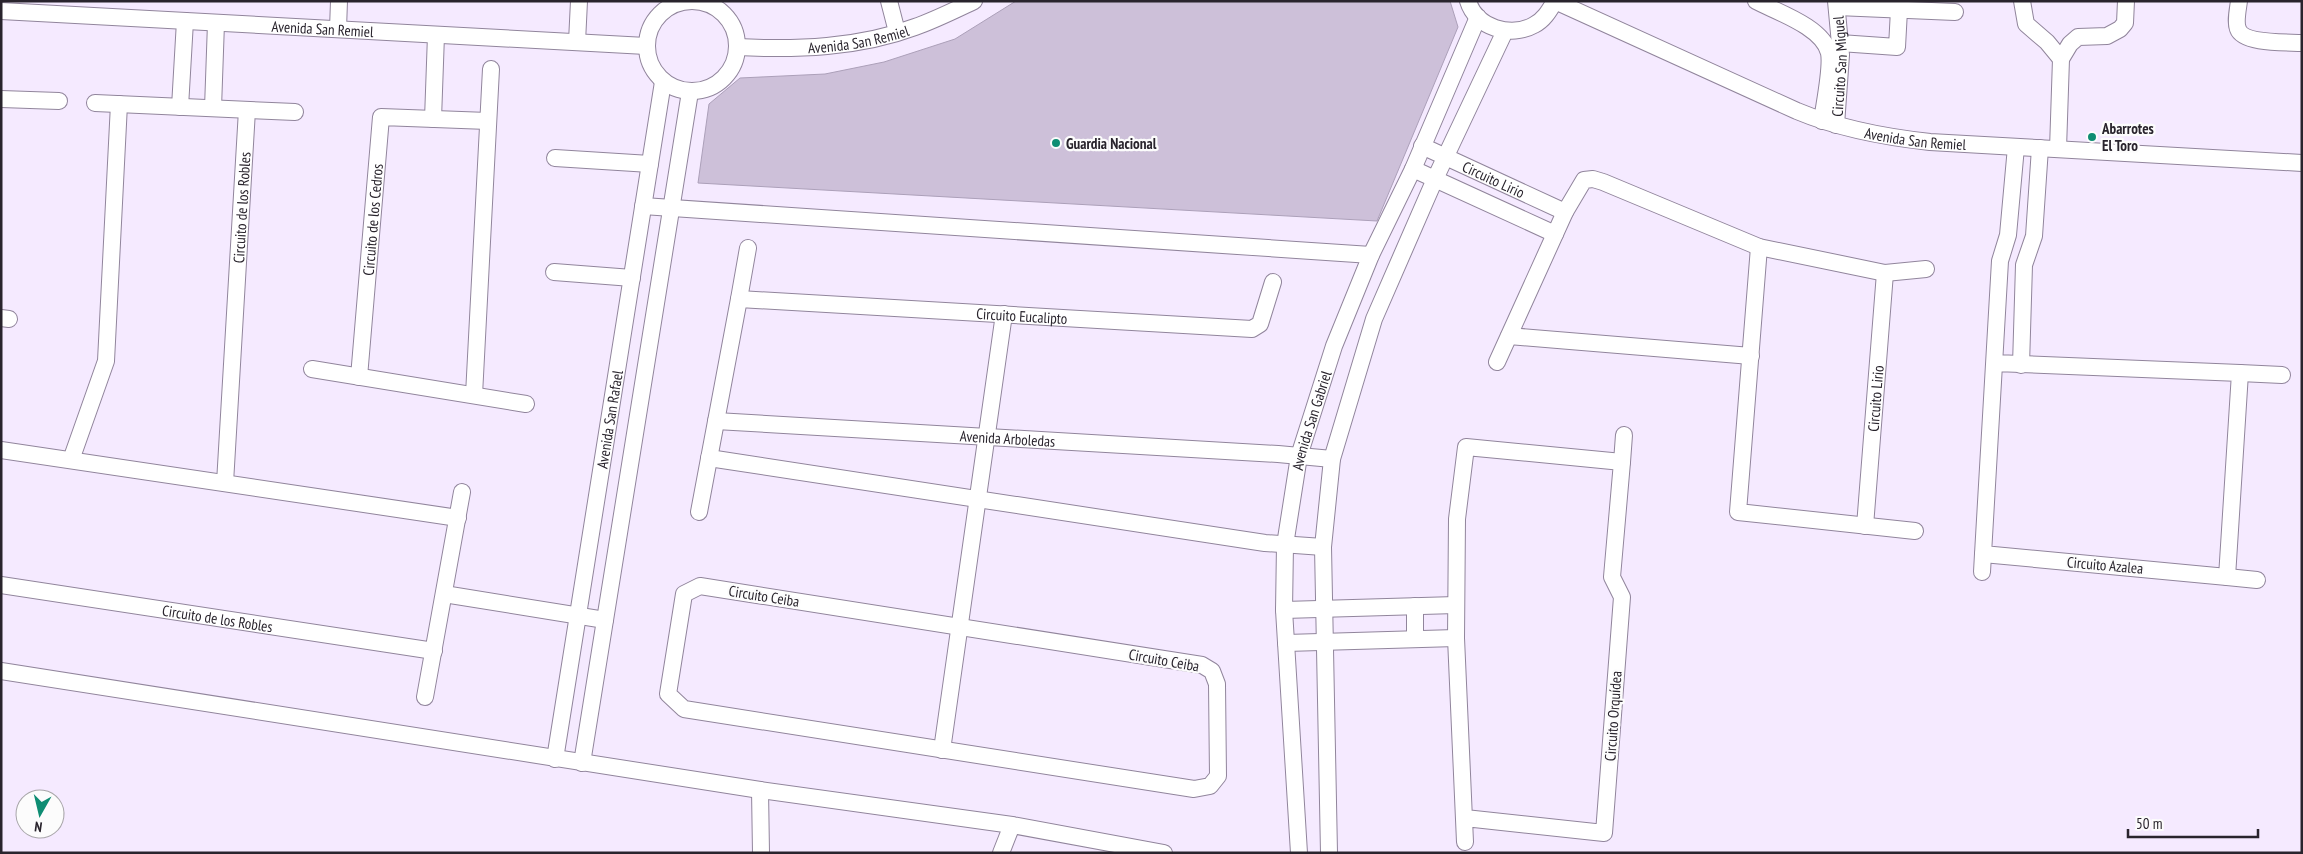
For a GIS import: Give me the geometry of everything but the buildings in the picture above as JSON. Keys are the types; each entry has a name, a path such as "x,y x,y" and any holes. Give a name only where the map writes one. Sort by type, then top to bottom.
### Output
{"street":[{"path":"338,29 339,1"},
{"path":"889,1 897,32"},
{"name":"Avenida San Remiel","path":"737,47 780,49 858,42 913,28 974,1"},
{"path":"1468,1 1478,17 1490,26 1505,31"},
{"name":"Avenida San Remiel","path":"1505,31 1521,30 1535,25 1547,15 1555,1 1829,123 1900,139 2302,162"},
{"name":"Circuito San Miguel","path":"1756,1 1802,24 1822,39 1829,53 1829,123"},
{"path":"2022,1 2026,24 2047,42 2061,58"},
{"path":"2058,149 2061,58 2070,44 2078,37 2107,36 2120,29 2125,23 2126,1"},
{"path":"2239,1 2237,28 2242,36 2250,39 2302,42"},
{"path":"578,42 579,2"},
{"path":"685,2 700,2 722,6 735,32 737,47 734,62 723,79 704,90 690,92 676,89 663,82 653,71 646,46 650,29 658,16 670,6 685,2"},
{"name":"Circuito San Miguel","path":"1829,123 1841,55 1837,4 1899,10 1955,12"},
{"name":"Avenida San Remiel","path":"1,11 85,8 185,21 646,46"},
{"path":"1840,43 1897,47 1899,10"},
{"name":"Avenida San Gabriel","path":"1299,853 1284,610 1285,545 1299,456 1334,346 1370,255 1412,169 1478,17"},
{"path":"180,107 185,21"},
{"path":"213,108 216,23"},
{"name":"Avenida San Gabriel","path":"1329,853 1323,641 1323,547 1332,459 1374,319 1435,179 1505,31"},
{"path":"433,119 436,35"},
{"path":"474,395 491,69"},
{"name":"Avenida San Rafael","path":"555,758 663,82"},
{"name":"Avenida San Rafael","path":"582,763 690,92"},
{"path":"1,99 59,101"},
{"path":"95,103 295,112"},
{"path":"71,460 106,361 119,104"},
{"name":"Circuito de los Robles","path":"225,483 247,110"},
{"name":"Circuito de los Cedros","path":"359,376 381,117 488,122"},
{"name":"Circuito Lirio","path":"1422,146 1565,212"},
{"path":"1982,572 2000,261 2008,235 2016,147"},
{"path":"2021,364 2024,265 2034,236 2040,148"},
{"path":"556,158 650,164"},
{"name":"Circuito Lirio","path":"1412,169 1555,234"},
{"path":"1497,362 1565,212 1584,180 1593,179 1759,247 1885,273 1926,269"},
{"path":"1523,219 1533,198"},
{"path":"643,206 1370,255"},
{"path":"2008,235 2034,236"},
{"path":"1759,247 1738,512 1915,531"},
{"path":"700,512 748,248"},
{"path":"554,272 632,278"},
{"name":"Circuito Lirio","path":"1865,526 1885,273"},
{"name":"Circuito Eucalipto","path":"739,298 1252,329 1260,324 1272,282"},
{"path":"942,750 1004,314"},
{"path":"1509,336 1751,356"},
{"path":"1995,364 2282,375"},
{"path":"312,369 526,404"},
{"path":"2227,577 2240,373"},
{"name":"Avenida Arboledas","path":"716,421 1332,459"},
{"name":"Circuito Orquídea","path":"1465,818 1604,834 1622,597 1612,577 1624,435"},
{"path":"1465,842 1456,605 1457,519 1466,447 1622,462"},
{"path":"1,450 458,518"},
{"path":"604,453 631,457"},
{"path":"709,458 1285,545 1323,547"},
{"path":"425,697 462,492"},
{"name":"Circuito Azalea","path":"1983,554 2257,580"},
{"name":"Circuito de los Robles","path":"1,584 434,651"},
{"name":"Circuito Ceiba","path":"700,586 960,627 1202,665 1212,672 1217,684 1218,776 1210,786 1194,789 684,709 668,694 684,594 700,586"},
{"path":"444,594 605,620"},
{"path":"1284,610 1456,605"},
{"path":"1414,606 1415,638"},
{"path":"1286,642 1456,638"},
{"path":"1,671 582,763 1012,825 1164,853"},
{"path":"760,790 761,853"},
{"path":"1001,853 1012,825"}],"place":[{"name":"Abarrotes El Toro","path":"2092,137"},
{"name":"Guardia Nacional","path":"1056,143"}]}
